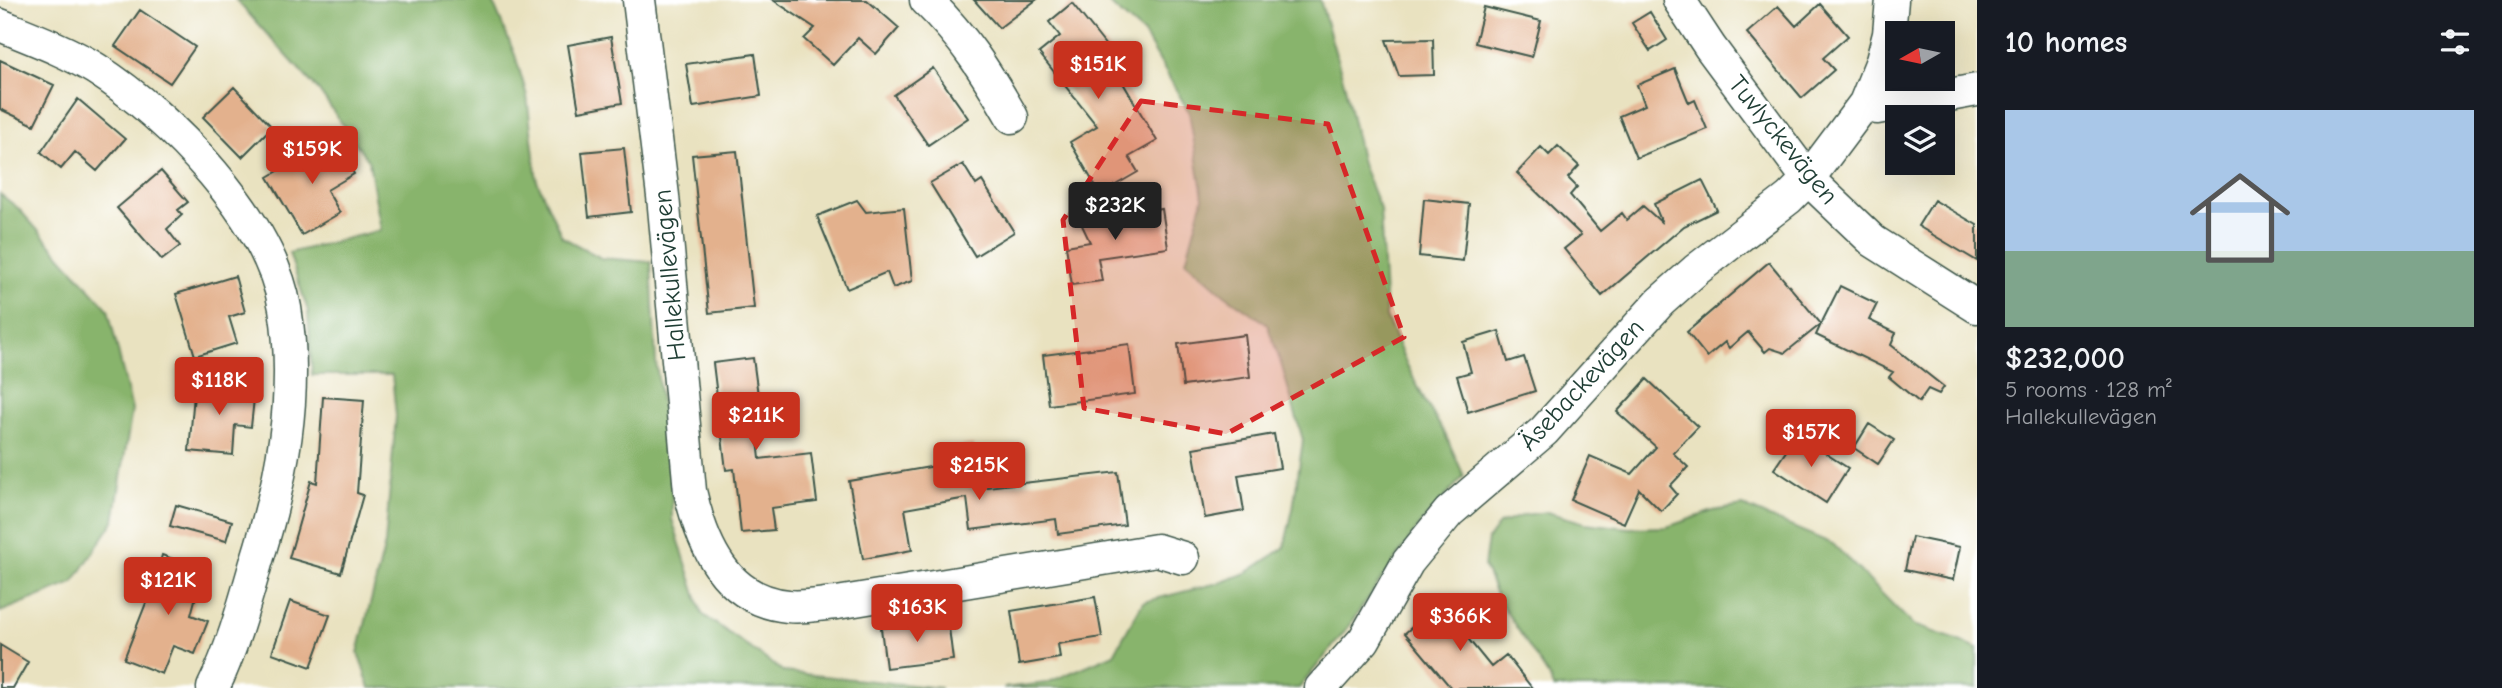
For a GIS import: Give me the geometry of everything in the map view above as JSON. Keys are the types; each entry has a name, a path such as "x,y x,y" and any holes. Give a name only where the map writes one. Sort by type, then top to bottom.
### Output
{"street":[{"name":"Hallekullevägen","path":"639,0 663,196 690,491 698,526 717,566 739,587 763,600 788,606 837,603 1157,550 1183,558"},
{"path":"926,0 977,58 1012,117"},
{"name":"Tuvlyckevägen","path":"1679,0 1710,47 1808,179 1873,241 1977,307"},
{"name":"Äsebackevägen","path":"1321,688 1364,640 1408,562 1450,512 1544,431 1660,302 1696,270 1789,198 1808,179 1865,103 1882,61 1889,34 1892,0"},
{"path":"0,25 95,69 156,114 206,164 242,211 270,262 285,306 291,369 289,408 272,514 245,601 213,688"},
{"path":"1865,103 1877,108 1977,89"}],"highlighted area":[{"path":"1141,101 1328,124 1404,337 1226,434 1084,408 1063,220"}],"green space":[{"path":"236,0 492,0 515,55 527,96 537,181 562,237 601,258 651,262 656,362 672,493 672,519 702,614 784,672 941,688 370,688 358,653 385,544 396,416 392,375 312,375 308,311 289,253 381,230 369,162 319,91"},
{"path":"1105,0 1320,0 1345,86 1362,164 1380,209 1386,317 1406,363 1445,434 1464,476 1421,523 1343,634 1299,688 1003,688 1047,683 1114,654 1143,602 1222,582 1246,573 1284,548 1293,509 1303,440 1267,324 1225,295 1186,261 1203,198 1189,112 1144,34"},
{"path":"0,194 18,208 108,309 132,410 114,521 73,583 0,612"},
{"path":"1743,506 1833,544 1913,625 1977,649 1977,688 1553,688 1549,677 1498,599 1484,566 1488,539 1499,524 1524,515 1547,512 1585,523 1629,528 1667,527 1713,511"}],"building":[{"path":"773,0 867,0 899,28 876,54 858,38 833,65 804,39 815,28"},
{"path":"974,0 1036,0 999,28"},
{"path":"1072,3 1122,66 1116,71 1157,141 1129,157 1138,172 1100,194 1070,142 1097,126 1039,53 1060,36 1049,22"},
{"path":"1820,4 1848,36 1823,58 1834,70 1802,98 1747,33 1778,6 1796,26"},
{"path":"1484,7 1541,21 1532,57 1475,43"},
{"path":"140,10 195,47 170,83 115,46"},
{"path":"1650,12 1667,40 1650,51 1632,23"},
{"path":"611,37 622,103 579,111 568,45"},
{"path":"1433,39 1434,75 1399,76 1386,40"},
{"path":"755,54 761,96 693,107 686,64"},
{"path":"0,60 54,85 34,125 0,109"},
{"path":"933,68 968,118 928,145 894,95"},
{"path":"1675,69 1689,103 1695,100 1707,129 1636,158 1619,116 1645,105 1637,85"},
{"path":"234,87 272,127 242,157 203,117"},
{"path":"78,99 125,139 97,171 75,152 61,169 41,152"},
{"path":"333,139 354,174 327,190 340,213 302,235 268,177"},
{"path":"1558,146 1579,166 1568,178 1577,187 1570,195 1600,231 1622,213 1627,220 1643,206 1662,223 1654,204 1702,180 1717,210 1684,226 1602,296 1564,249 1581,235 1517,173 1541,147 1549,155"},
{"path":"624,148 631,212 589,217 582,152"},
{"path":"737,151 754,308 709,313 692,155"},
{"path":"963,164 976,185 982,181 1014,232 975,256 930,183"},
{"path":"161,171 188,202 178,210 182,215 167,229 180,246 162,260 117,208"},
{"path":"1424,199 1469,204 1463,261 1419,256"},
{"path":"857,200 866,212 904,208 912,281 893,288 887,272 847,289 817,216"},
{"path":"1934,200 1977,225 1977,261 1918,226"},
{"path":"1162,209 1168,248 1098,258 1102,281 1072,285 1066,246 1090,242 1080,221"},
{"path":"1769,262 1821,324 1785,353 1770,348 1765,352 1748,332 1729,348 1725,342 1707,357 1687,332"},
{"path":"235,276 245,312 229,317 237,343 195,356 176,294"},
{"path":"1840,286 1877,304 1869,320 1896,333 1891,345 1944,387 1939,394 1928,389 1919,402 1889,377 1893,372 1816,335"},
{"path":"1499,331 1508,362 1524,357 1535,391 1468,412 1457,376 1471,372 1463,342"},
{"path":"1245,335 1250,377 1183,386 1178,344"},
{"path":"1129,344 1135,394 1049,405 1043,355"},
{"path":"753,358 760,410 755,411 760,459 811,453 817,502 771,508 774,530 741,533 734,469 726,470 713,363"},
{"path":"1647,379 1698,427 1673,453 1688,467 1670,486 1677,494 1661,511 1639,489 1624,523 1571,500 1590,456 1632,474 1656,447 1617,412"},
{"path":"195,383 255,389 251,427 235,425 233,455 189,451"},
{"path":"323,397 364,400 357,493 363,495 341,573 289,558 311,481 317,483"},
{"path":"1869,424 1894,440 1878,464 1854,448"},
{"path":"1274,434 1280,468 1238,475 1244,511 1205,518 1193,448"},
{"path":"1797,435 1848,468 1826,503 1774,469"},
{"path":"973,444 979,488 1118,472 1125,525 1058,534 1056,519 971,530 967,498 905,509 912,550 863,559 849,481 953,463 951,447"},
{"path":"176,505 232,521 226,541 170,526"},
{"path":"1912,537 1960,547 1953,580 1905,570"},
{"path":"162,555 203,570 191,615 208,621 195,654 173,646 162,674 124,659 150,598"},
{"path":"1095,597 1102,637 1058,644 1060,658 1019,665 1011,611"},
{"path":"1445,599 1466,624 1460,629 1491,667 1506,655 1532,688 1451,688 1405,633"},
{"path":"290,601 330,615 311,667 272,653"},
{"path":"948,620 953,660 886,668 881,628"},
{"path":"0,645 28,662 13,688 0,688"}]}
